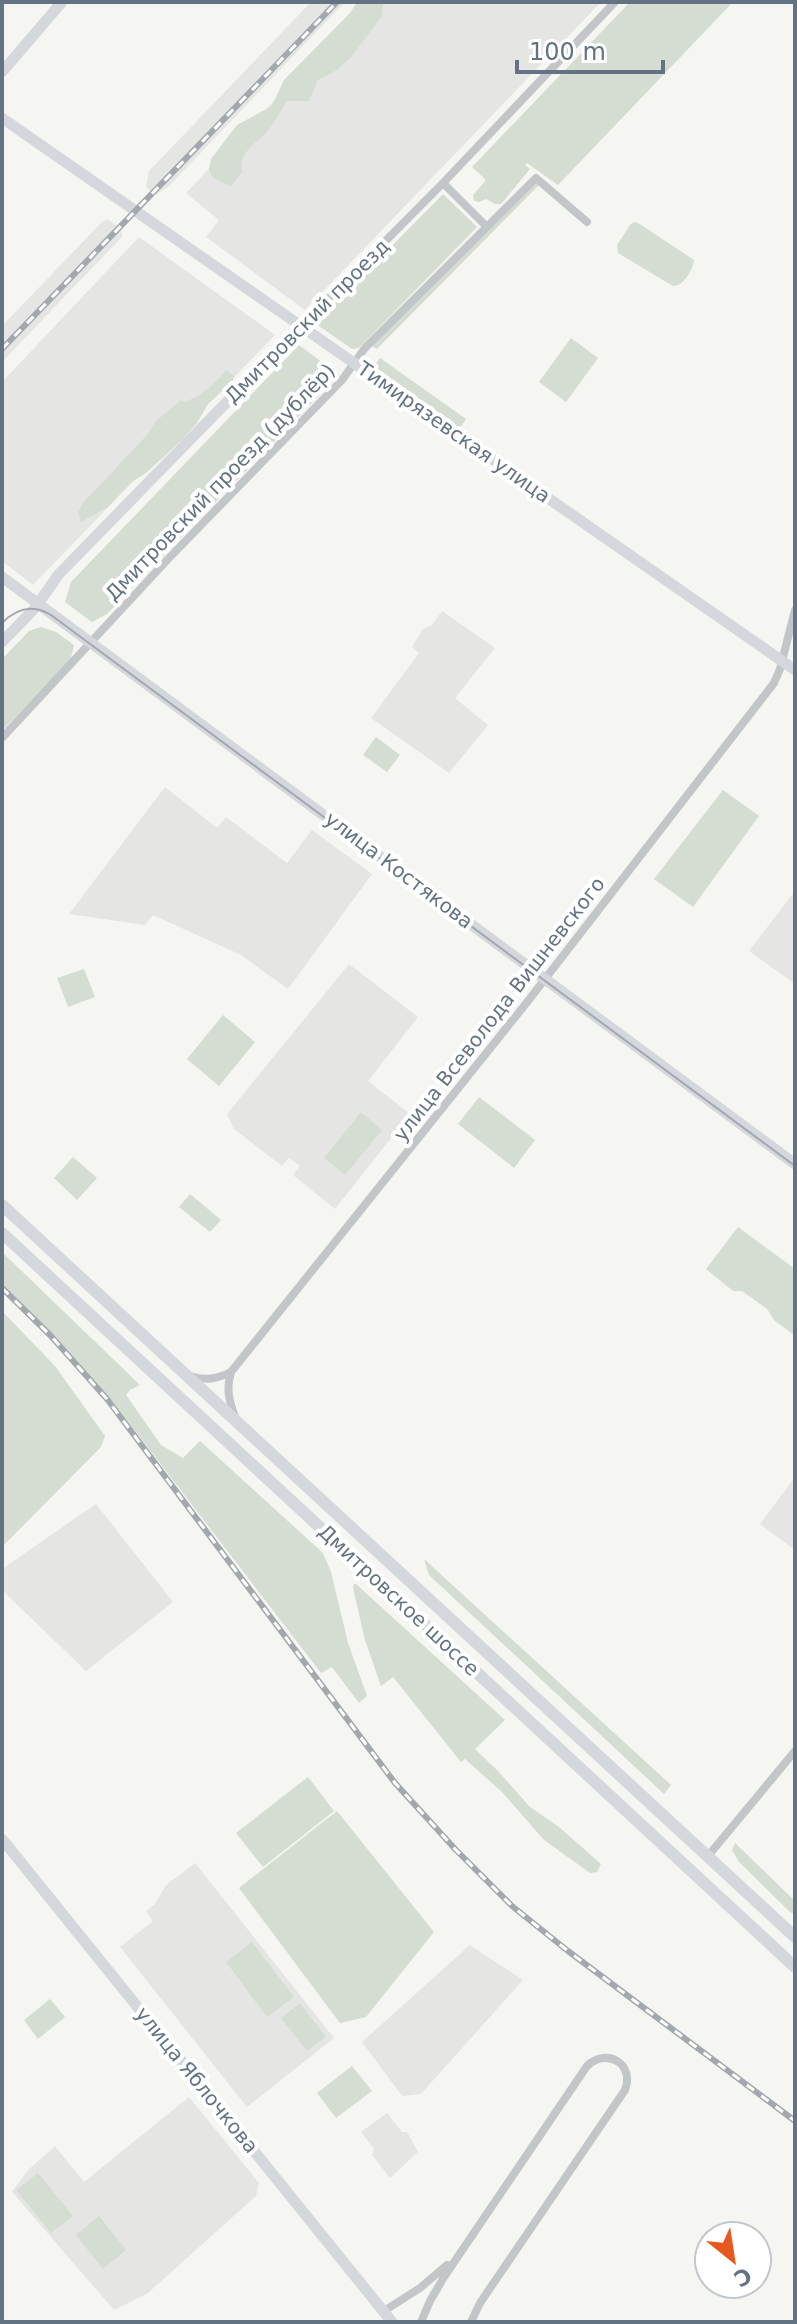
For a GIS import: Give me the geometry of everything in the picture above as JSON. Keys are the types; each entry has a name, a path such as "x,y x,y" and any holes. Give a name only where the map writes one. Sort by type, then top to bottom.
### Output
{"main road":[{"name":"Дмитровское шоссе","path":"5,1207 795,1937"},
{"name":"Дмитровское шоссе","path":"2,1235 795,1967"}],"street":[{"path":"2,72 62,2"},
{"name":"Дмитровский проезд","path":"2,642 81,550 443,183 615,2"},
{"name":"Тимирязевская улица","path":"2,118 795,670"},
{"name":"Дмитровский проезд (дублёр)","path":"2,738 179,548 342,380 365,348 536,178 587,222"},
{"path":"443,183 487,227"},
{"name":"улица Костякова","path":"2,577 795,1164"},
{"name":"улица Всеволода Вишневского","path":"231,1372 546,979 774,683 795,610"},
{"path":"188,1375 214,1379 231,1372"},
{"path":"231,1372 228,1387 231,1415"},
{"path":"211,1426 207,1420 210,1412 219,1407 231,1415"},
{"path":"708,1856 795,1751"},
{"name":"улица Яблочкова","path":"2,1839 388,2318"},
{"path":"421,2322 430,2301 460,2254 587,2066 602,2057 619,2062 628,2077 625,2090 480,2303 471,2322"},
{"path":"388,2318 460,2254"}],"shaded area":[{"path":"311,2 345,2 167,188 154,195 146,187 149,171"},
{"path":"357,2 381,2 382,16 352,56 337,70 318,80 309,101 287,101 272,126 246,153 242,172 231,186 213,178 209,169 211,159 237,125 272,106 284,80 350,13"},
{"path":"368,2 601,2 305,310 206,237 219,220 186,193"},
{"path":"630,2 733,2 558,185 527,163 525,165 530,169 501,204 486,199 474,201 473,195 486,180 472,167"},
{"path":"536,181 540,184 377,349 372,346"},
{"path":"443,194 477,227 359,348 352,349 319,326 317,322"},
{"path":"108,219 121,229 122,237 2,362 2,326"},
{"path":"634,222 694,260 684,281 673,286 618,253 617,245"},
{"path":"139,237 275,335 33,585 2,561 2,382"},
{"path":"571,338 598,358 566,402 539,382"},
{"path":"299,345 339,375 107,614 92,622 65,602 71,582"},
{"path":"380,358 466,419 460,428 374,366"},
{"path":"226,370 234,376 233,381 208,404 182,440 146,473 130,483 108,507 81,522 78,512 83,503 147,435 156,421 181,400 185,402 207,389"},
{"path":"442,611 495,648 455,698 488,725 449,773 371,718 419,653 412,647 423,629 432,625"},
{"path":"41,627 56,632 74,645 70,661 2,731 2,659 29,631"},
{"path":"376,737 400,755 387,772 363,755"},
{"path":"165,787 217,828 226,817 287,863 312,830 372,874 288,989 241,955 153,915 145,925 69,914"},
{"path":"723,790 759,816 693,907 654,879"},
{"path":"795,891 795,984 749,951"},
{"path":"349,964 418,1017 368,1081 410,1114 335,1209 293,1175 300,1166 289,1158 282,1166 234,1129 227,1114"},
{"path":"84,969 95,997 68,1007 57,978"},
{"path":"223,1015 255,1042 219,1086 187,1059"},
{"path":"479,1097 535,1140 514,1168 458,1124"},
{"path":"361,1112 382,1130 345,1175 324,1158"},
{"path":"73,1157 97,1178 77,1200 54,1178"},
{"path":"190,1194 221,1220 210,1232 179,1207"},
{"path":"738,1227 795,1269 793,1334 775,1321 767,1309 742,1291 733,1291 706,1269"},
{"path":"2,1252 140,1385 126,1395 161,1445 183,1458 200,1441 323,1553 331,1572 348,1643 367,1696 359,1703 332,1667 321,1673 113,1402 53,1334 2,1286"},
{"path":"2,1311 55,1366 105,1436 101,1447 2,1547"},
{"path":"795,1477 795,1550 760,1524"},
{"path":"96,1504 173,1602 86,1671 2,1590 2,1569"},
{"path":"424,1559 671,1785 664,1794 429,1575"},
{"path":"354,1584 505,1720 475,1749 530,1807 559,1827 601,1864 597,1872 590,1873 544,1840 502,1792 465,1759 461,1762 393,1677 381,1686 365,1640"},
{"path":"308,1777 334,1811 263,1867 236,1833"},
{"path":"337,1811 434,1932 366,2017 340,2023 239,1888"},
{"path":"735,1843 795,1901 795,1913 791,1913 739,1862 732,1850"},
{"path":"195,1863 334,2038 247,2107 120,1947 153,1921 146,1911 155,1904 166,1885"},
{"path":"252,1942 294,1997 267,2017 226,1962"},
{"path":"470,1945 523,1980 421,2094 402,2096 362,2042"},
{"path":"50,1999 65,2017 38,2039 24,2020"},
{"path":"300,2003 326,2037 307,2051 281,2018"},
{"path":"352,2066 372,2091 336,2118 317,2093"},
{"path":"189,2097 259,2183 256,2196 148,2293 114,2310 12,2192 28,2170 55,2146 84,2182"},
{"path":"387,2113 402,2132 407,2132 418,2152 390,2178 372,2155 374,2149 361,2132"},
{"path":"38,2173 73,2216 51,2233 16,2190"},
{"path":"99,2216 126,2250 103,2269 76,2235"}],"tram line":[{"path":"2,623 25,609 51,615 795,1166"}],"railway":[{"path":"2,349 337,2"},
{"path":"2,1288 50,1335 107,1399 395,1783 456,1850 512,1906 568,1951 795,2121"}]}
